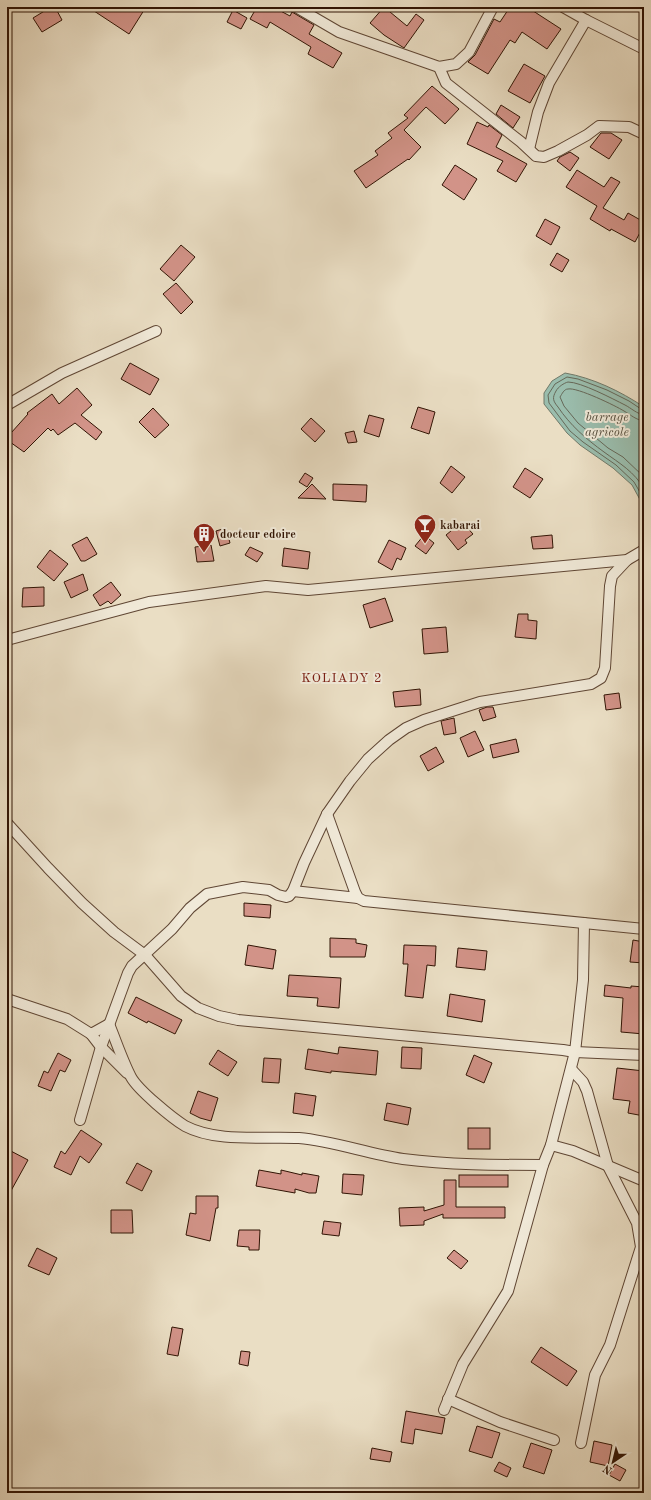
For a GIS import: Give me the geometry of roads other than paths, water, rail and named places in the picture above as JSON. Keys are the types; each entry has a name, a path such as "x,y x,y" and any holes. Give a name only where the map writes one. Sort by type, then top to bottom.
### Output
{"street":[{"path":"296,7 339,32 439,67 456,64 469,52 493,7"},
{"path":"563,7 644,49"},
{"path":"529,149 538,112 549,83 586,20"},
{"path":"439,67 446,83 536,156 544,156 582,138 599,126 629,127 644,134"},
{"path":"7,405 62,373 156,331"},
{"path":"80,1120 101,1047 128,973 132,966 172,929 190,908 207,894 243,887 269,890 286,897 289,896 293,891 304,863 327,814 350,781 368,759 389,740 406,728 424,720 480,702 590,684 601,678 605,668 610,586 612,576 628,560 644,550"},
{"path":"7,640 149,602 266,586 308,590 628,560"},
{"path":"327,814 358,898"},
{"path":"7,823 43,863 82,902 114,932 145,955 181,996 198,1008 220,1016 238,1020 575,1052 644,1055"},
{"path":"293,891 358,898 367,902 644,929"},
{"path":"444,1410 463,1364 508,1291 543,1165 551,1145 575,1052 583,980 584,924"},
{"path":"7,999 67,1019 91,1034 101,1047 151,1098 185,1126 196,1130 216,1135 251,1139 299,1138 329,1142 359,1150 411,1160 462,1164 543,1165"},
{"path":"91,1034 109,1024"},
{"path":"109,1024 132,1078"},
{"path":"571,1069 583,1082 587,1091 608,1166 637,1223 641,1248 610,1345 595,1375 581,1442"},
{"path":"551,1145 573,1151 644,1181"},
{"path":"448,1399 500,1422 554,1440"}],"water":[{"name":"barrage agricole","path":"565,373 586,378 606,386 644,407 644,507 632,485 613,468 580,445 567,433 544,404 544,393 552,381"}],"place":[{"name":"kabarai","path":"425,544"},
{"name":"docteur edoire","path":"204,554"}],"district":[{"name":"KOLIADY 2","path":"342,677"}]}
